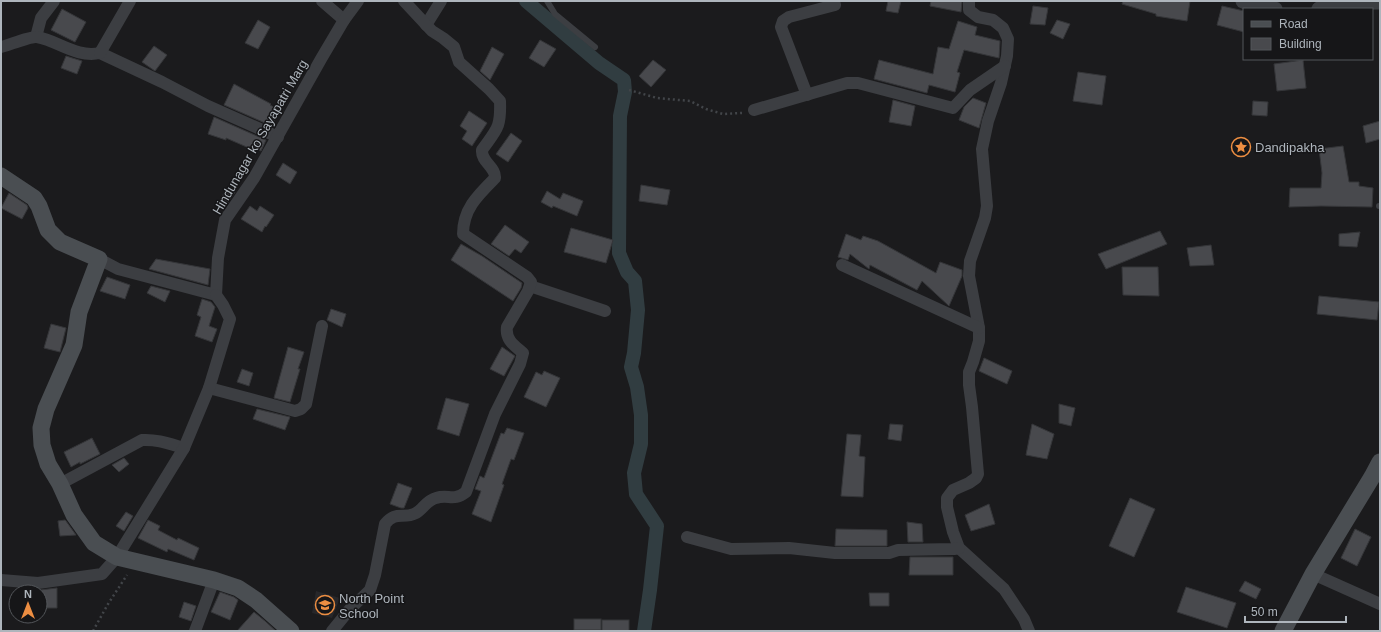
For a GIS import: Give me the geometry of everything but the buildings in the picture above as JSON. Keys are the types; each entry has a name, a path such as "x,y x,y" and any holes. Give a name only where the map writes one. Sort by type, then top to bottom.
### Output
{"main road":[{"path":"1,176 34,198 39,206 48,230 60,242 99,259 79,312 74,345 46,409 41,428 42,444 48,464 60,484 74,515 94,543 117,557 214,580 238,588 256,600 291,631"},
{"path":"1284,631 1313,574 1378,473"}],"street":[{"path":"36,37 41,18 54,1"},
{"path":"100,53 130,1"},
{"path":"322,1 344,20"},
{"name":"Hindunagar ko Sayapatri Marg","path":"216,295 218,258 225,220 254,178 344,20 358,1"},
{"path":"332,631 350,609 370,590 375,575 385,524 389,519 395,516 410,516 417,512 427,502 436,498 454,498 466,492 495,414 524,353 507,338 506,333 507,327 531,282 527,277 463,234 464,219 476,198 495,178 495,173 483,158 482,150 498,127 500,119 500,101 459,62 454,47 432,31 404,1"},
{"path":"426,25 442,1"},
{"path":"807,95 781,27 782,21 789,17 834,5 834,1"},
{"path":"969,1 969,10 978,17 993,20 1003,28 1008,39 1005,66 1001,83 988,121 982,149 986,206 985,218 970,260 969,276 979,328 979,341 969,372 978,474 976,478 969,483 953,490 947,498 947,507 959,548 1004,589 1024,619 1029,631"},
{"path":"1243,1 1270,8"},
{"path":"1325,8 1363,2 1380,2"},
{"path":"1,47 36,37 82,53 91,55 100,53 162,82 208,106 278,137"},
{"path":"754,110 847,83 858,83 954,108 970,90 1005,66"},
{"path":"1,580 38,583 102,574 117,557 184,448 209,388 230,318 216,295 118,270 99,259"},
{"path":"842,265 979,328"},
{"path":"530,286 605,311"},
{"path":"209,388 295,411 301,409 306,404 322,326"},
{"path":"60,484 142,440 158,441 184,448"},
{"path":"687,537 731,549 789,548 835,553 888,553 898,550 954,550 959,548"},
{"path":"1313,574 1380,604"},
{"path":"195,631 214,580"}],"lane":[{"path":"547,1 555,14 595,47"}],"path":[{"path":"629,90 657,98 690,101 706,109 723,114 737,114 754,110"},
{"path":"93,631 108,604 132,568 134,560"}],"shaded area":[{"name":"North Point School","path":"316,591 340,598 332,618 312,613"}],"waterway":[{"path":"526,1 599,63 624,80 625,92 620,116 619,253 627,272 635,281 638,310 634,353 631,367 637,387 641,415 641,444 634,473 636,494 657,526 644,631"}],"place":[{"name":"Dandipakha","path":"1241,147"},
{"name":"North Point School","path":"325,605"}]}
